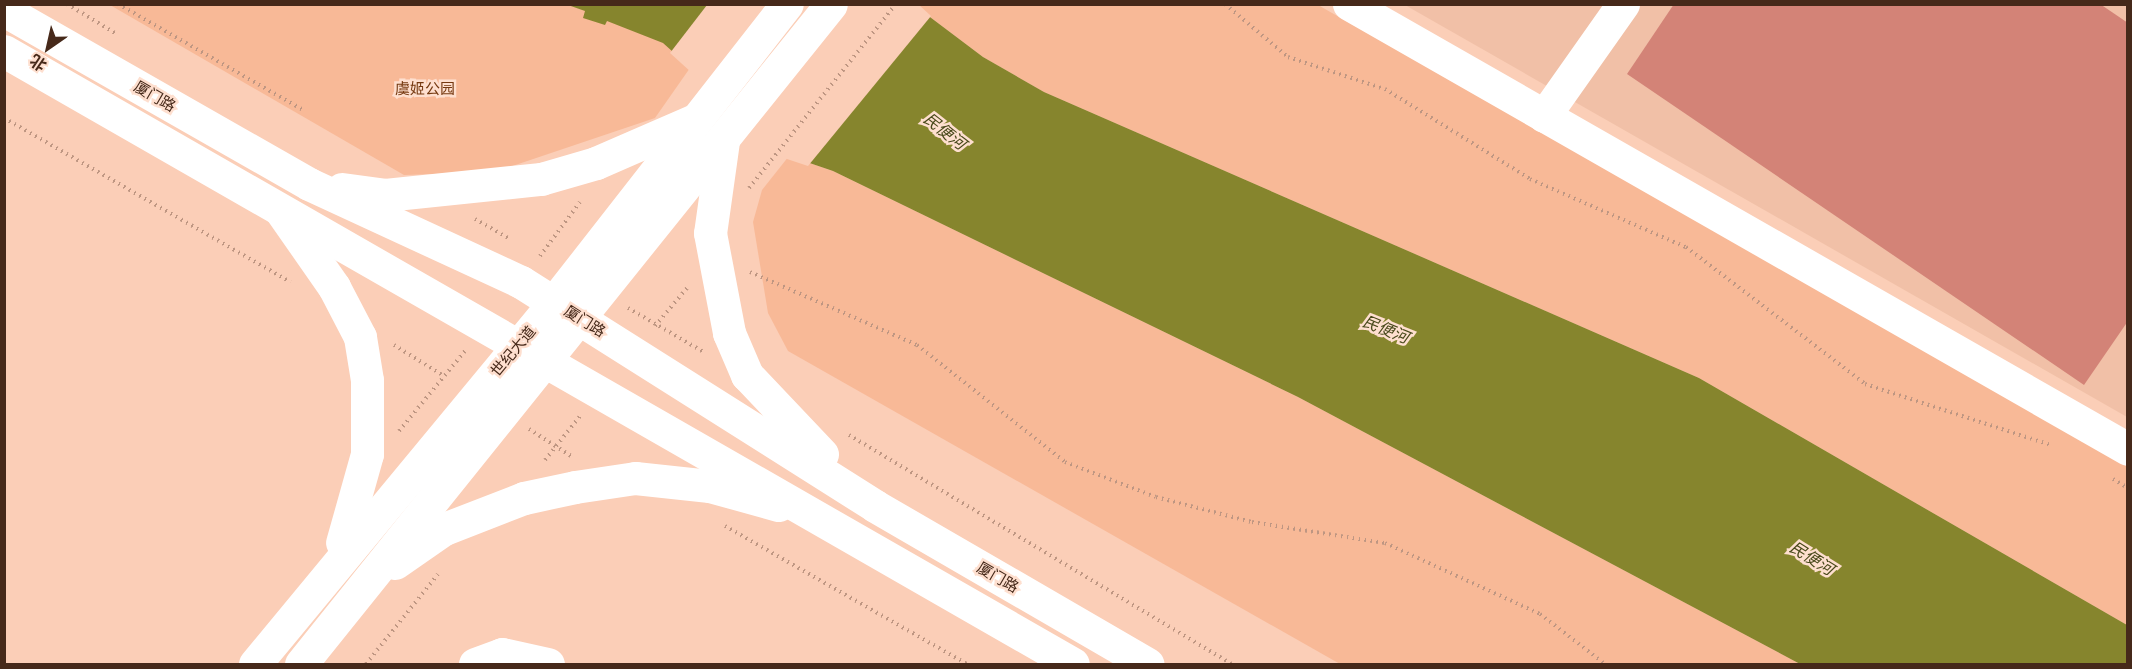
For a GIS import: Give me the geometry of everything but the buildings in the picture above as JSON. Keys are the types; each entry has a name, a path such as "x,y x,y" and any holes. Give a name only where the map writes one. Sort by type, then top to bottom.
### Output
{"street":[{"name":"世纪大道","path":"567,311 706,109 787,4"},
{"name":"世纪大道","path":"301,664 366,582 534,351 567,311 730,132 831,4"},
{"path":"1349,4 2127,449"},
{"path":"1544,116 1623,4"},
{"name":"厦门路","path":"4,10 309,184 521,282 875,506 1148,664"},
{"path":"4,51 275,202 824,518 1036,655 1073,664"},
{"path":"309,184 385,195 480,188 541,179 616,154 706,109"},
{"path":"730,132 710,233 718,293 747,375 875,506"},
{"path":"275,202 334,287 360,337 367,380 363,474 334,565"},
{"name":"世纪大道","path":"255,664 334,565 534,351"},
{"path":"366,582 444,529 524,498 635,478 710,486 824,518"},
{"path":"475,664 502,654 548,664"}],"path":[{"path":"118,4 303,110"},
{"path":"777,152 896,4"},
{"path":"1225,4 1288,57 1385,89 1530,179 1686,247 1865,384 2059,448"},
{"path":"521,282 616,154"},
{"path":"713,251 780,290 917,345 1065,462 1156,497 1252,522 1385,543 1540,614 1605,664"},
{"path":"363,474 487,324"},
{"path":"2107,475 2127,488"},
{"path":"718,521 967,664"}],"shaded area":[{"path":"1405,5 2127,5 2127,417"}],"green space":[{"name":"虞姬公园","path":"110,5 734,5 655,118 495,172 404,175"},
{"path":"914,5 1318,5 2127,466 2127,625 1699,378 1044,92 983,57"},
{"path":"789,156 833,171 1298,397 1800,664 1340,664 788,351 768,313 753,222 762,190"}],"water":[{"name":"民便河","path":"568,5 914,5 983,57 1044,92 1699,378 2127,625 2127,664 1800,664 1298,397 833,171 789,156 663,43 607,21 605,25 583,18 585,11"}],"pier":[{"path":"918,4 931,16 808,166 787,159 670,53 707,5"}]}
